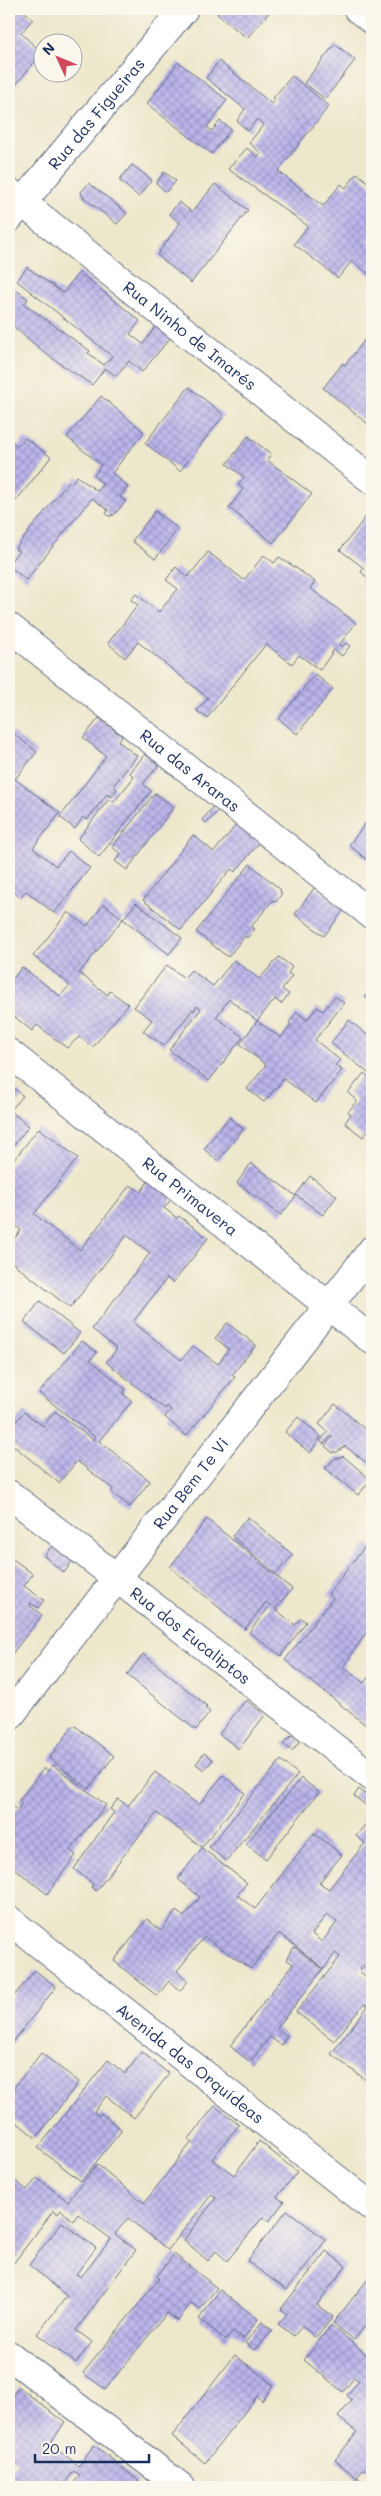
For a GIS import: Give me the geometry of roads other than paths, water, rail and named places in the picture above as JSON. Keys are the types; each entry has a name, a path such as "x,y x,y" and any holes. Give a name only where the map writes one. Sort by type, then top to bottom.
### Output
{"street":[{"name":"Rua das Figueiras","path":"13,204 184,9"},
{"path":"358,9 372,20"},
{"name":"Rua Ninho de Imarés","path":"13,204 372,480"},
{"name":"Rua das Araras","path":"9,627 372,915"},
{"name":"Rua Primavera","path":"9,1053 372,1340"},
{"name":"Rua Bem Te Vi","path":"9,1717 372,1250"},
{"name":"Rua dos Eucaliptos","path":"9,1494 116,1580 372,1777"},
{"name":"Avenida das Orquídeas","path":"9,1920 372,2207"},
{"path":"9,2355 181,2487"}]}
